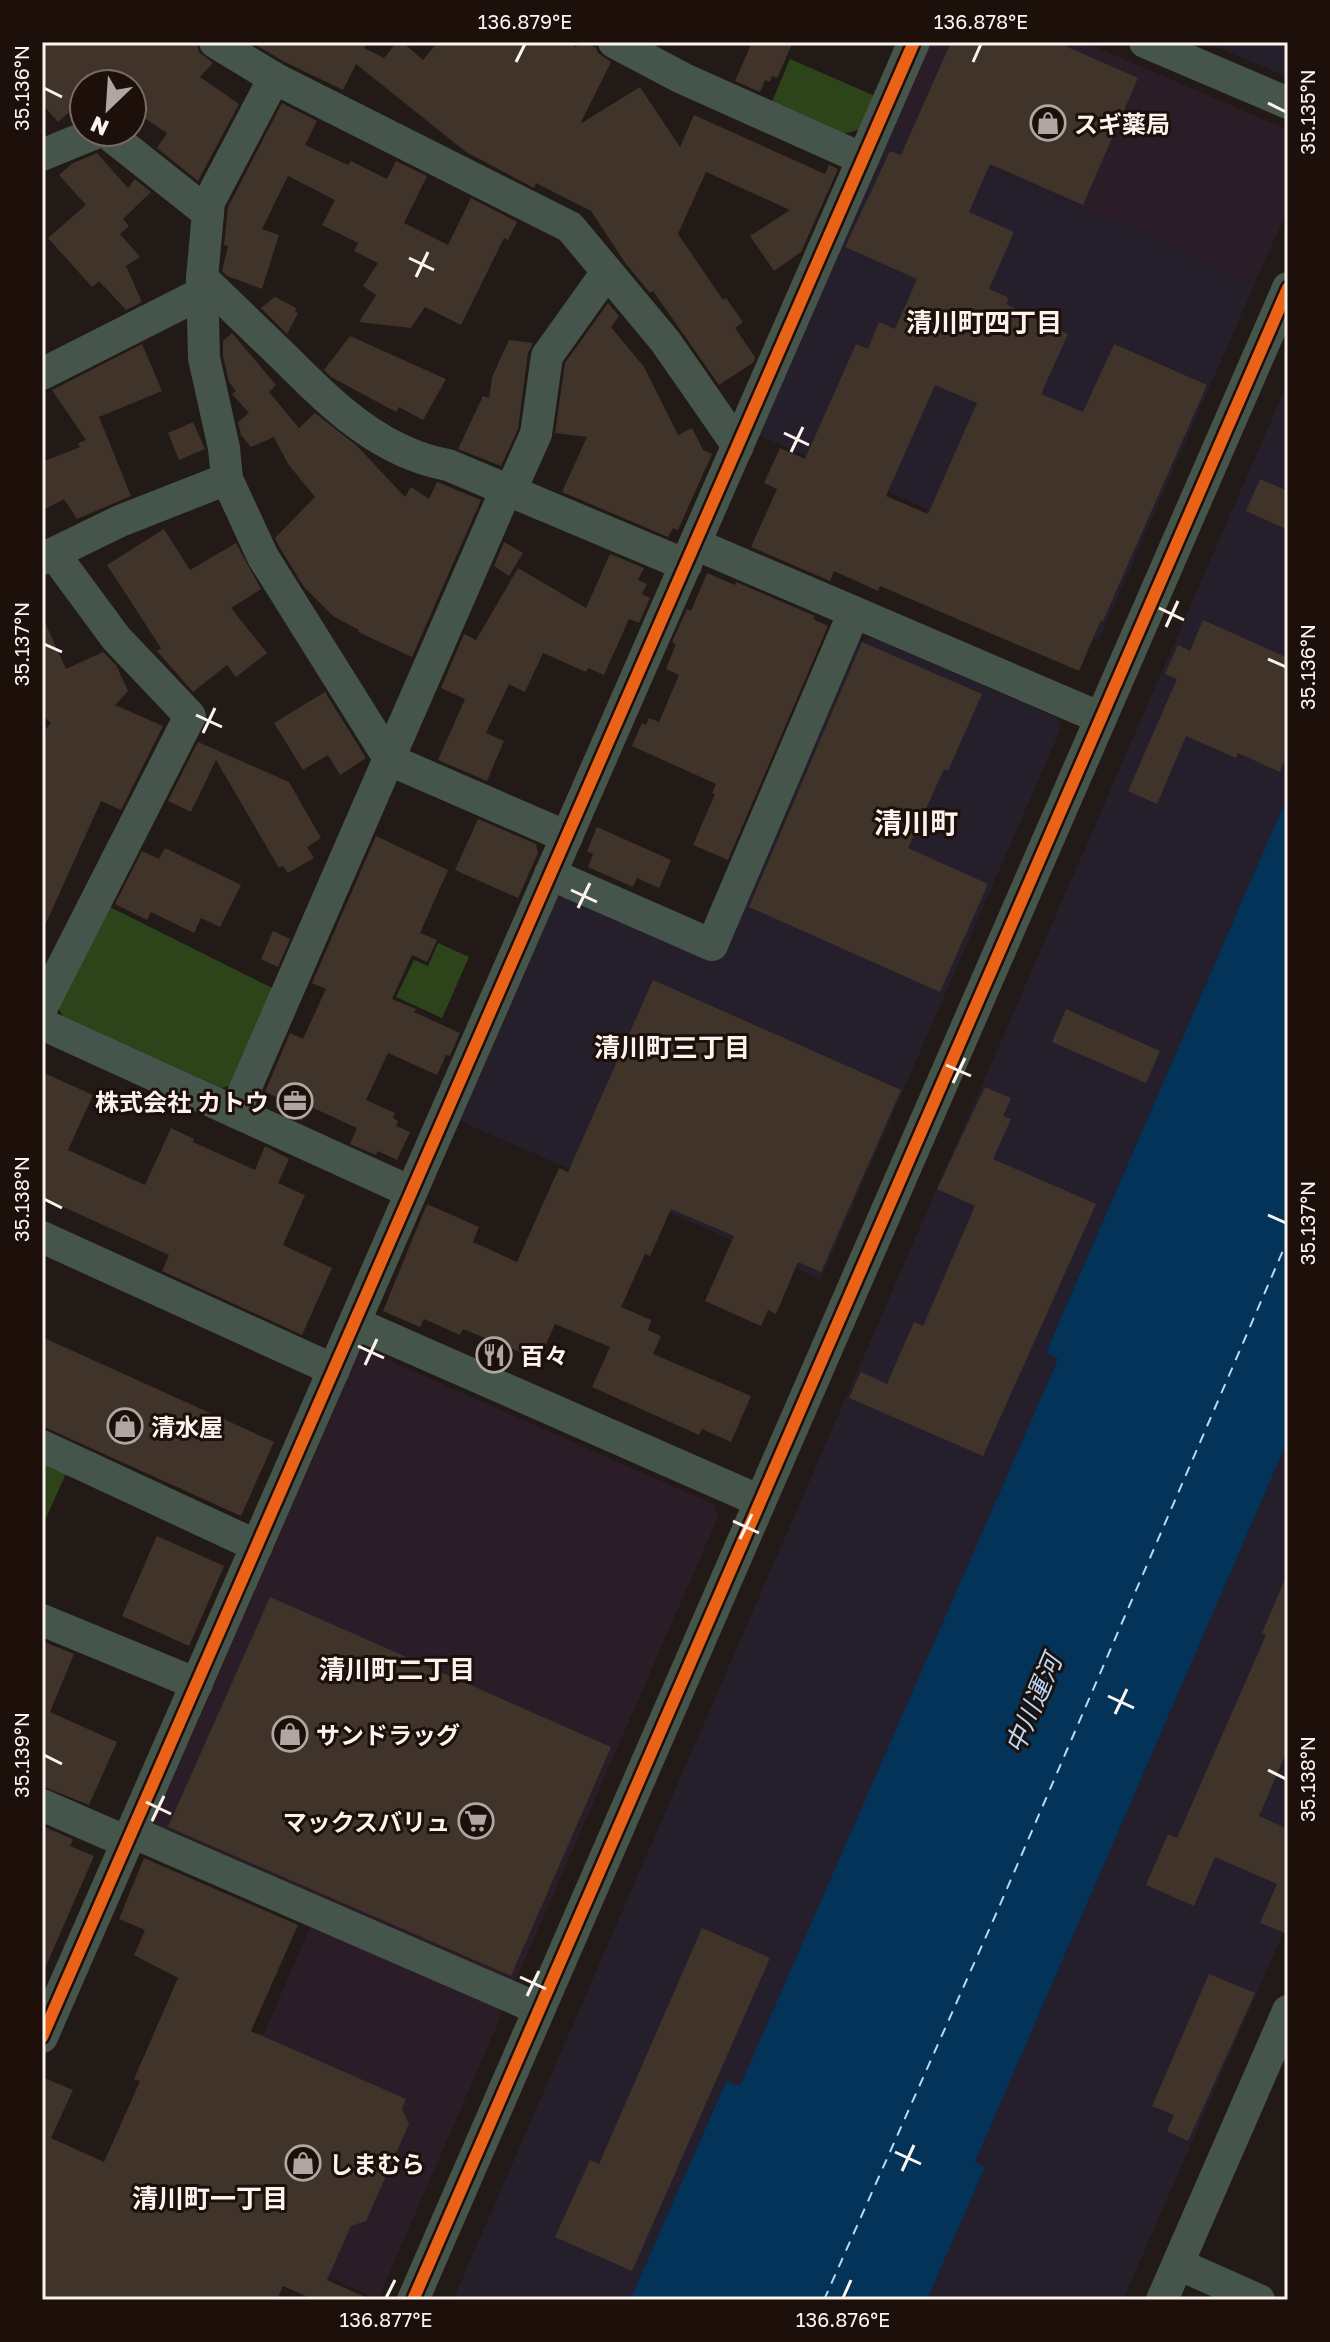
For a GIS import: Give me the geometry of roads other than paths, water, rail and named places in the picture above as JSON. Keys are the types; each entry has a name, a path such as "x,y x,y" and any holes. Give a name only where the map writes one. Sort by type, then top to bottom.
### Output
{"street":[{"path":"215,42 247,51 274,78 570,227 665,341 738,446"},
{"path":"614,42 682,78 863,159"},
{"path":"42,2035 914,42"},
{"path":"1145,42 1288,103"},
{"path":"274,78 209,202 202,285 204,358 224,448 227,479 263,557 390,760 567,837"},
{"path":"42,155 68,144"},
{"path":"126,148 208,213"},
{"path":"235,1112 508,491 536,434 547,356 607,272"},
{"path":"42,374 202,285"},
{"path":"202,285 359,427 420,460 448,465 508,491 854,612 1101,718"},
{"path":"413,2300 1288,288"},
{"path":"42,1007 190,716 116,638 48,557 120,521 227,479"},
{"path":"550,874 712,945 854,612"},
{"path":"42,1024 411,1192"},
{"path":"42,1237 334,1370"},
{"path":"355,1323 760,1501"},
{"path":"42,1446 257,1546"},
{"path":"42,1620 197,1684"},
{"path":"42,1805 130,1837 539,2009"},
{"path":"1162,2300 1288,2011"},
{"path":"1178,2264 1259,2300"}],"water":[{"name":"中川運河","path":"1288,795 1288,1440 975,2162 985,2167 927,2300 630,2300 726,2081 740,2086 1058,1359 1046,1352"}],"place":[{"name":"スギ薬局","path":"1048,123"},
{"name":"株式会社 カトウ","path":"295,1101"},
{"name":"百々","path":"494,1355"},
{"name":"清水屋","path":"125,1426"},
{"name":"サンドラッグ","path":"290,1734"},
{"name":"マックスバリュ","path":"476,1821"},
{"name":"しまむら","path":"303,2163"}],"district":[{"name":"清川町四丁目","path":"984,322"},
{"name":"清川町","path":"916,822"},
{"name":"清川町三丁目","path":"672,1047"},
{"name":"清川町二丁目","path":"397,1669"},
{"name":"清川町一丁目","path":"210,2198"}]}
